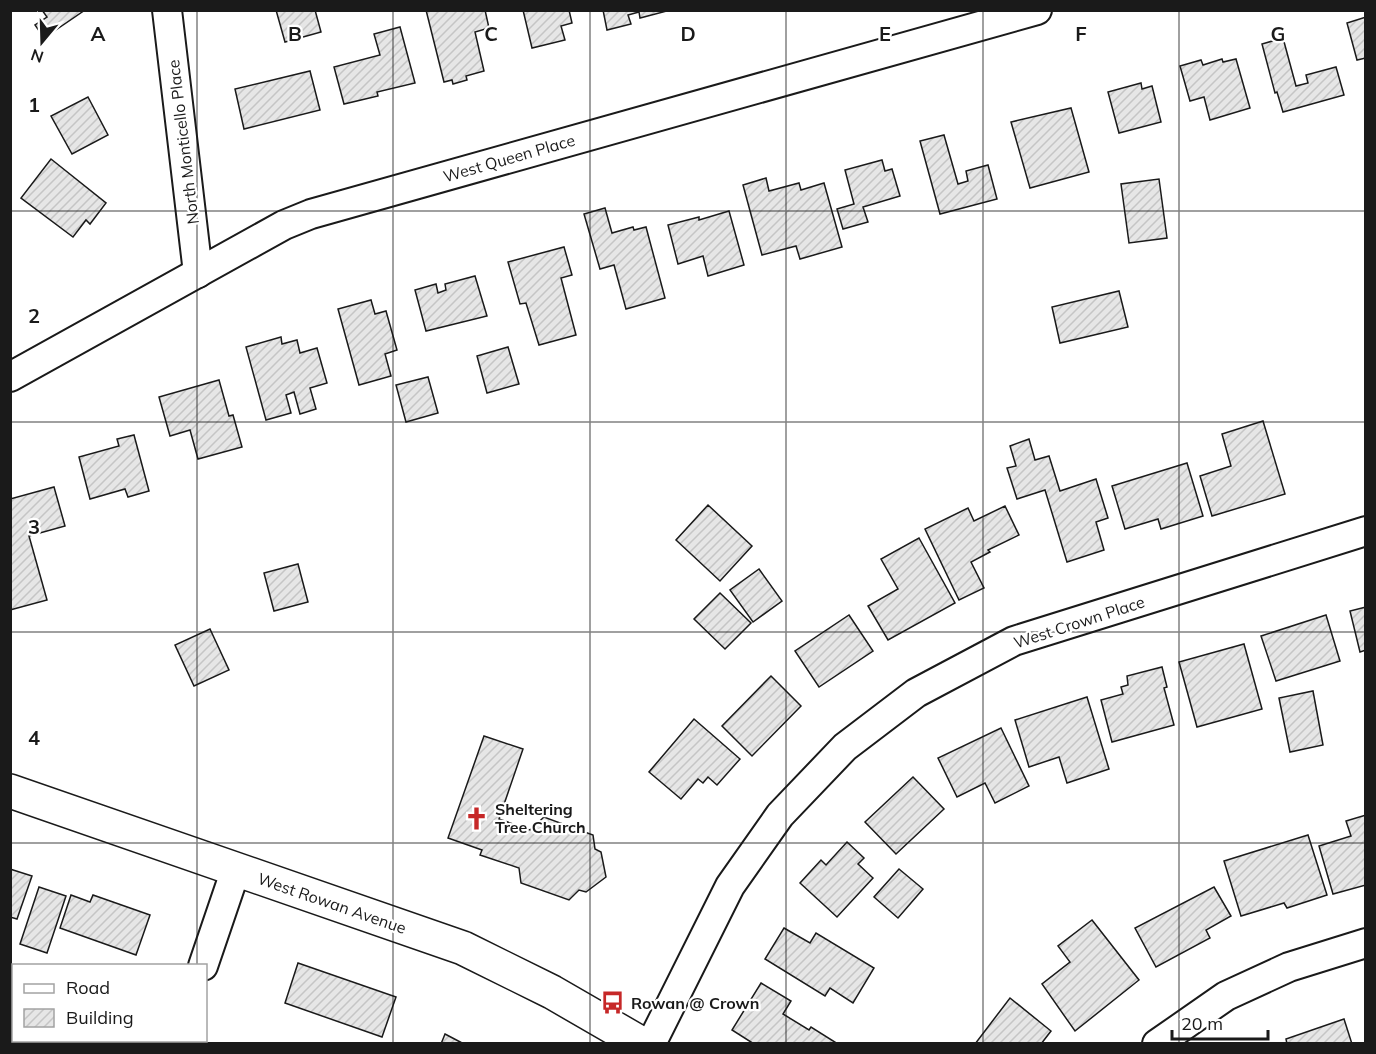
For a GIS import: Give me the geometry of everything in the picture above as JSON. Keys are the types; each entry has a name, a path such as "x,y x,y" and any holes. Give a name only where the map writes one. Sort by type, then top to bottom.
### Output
{"street":[{"name":"North Monticello Place","path":"167,10 198,273"},
{"name":"West Queen Place","path":"10,377 284,225 311,214 1037,10"},
{"name":"West Crown Place","path":"651,1044 730,886 780,815 845,747 916,693 1014,641 1365,531"},
{"name":"West Rowan Avenue","path":"10,791 463,948 552,992 642,1044"},
{"path":"204,964 236,869"},
{"path":"1157,1044 1226,996 1289,967 1365,943"}],"building":[{"path":"42,10 85,10 44,38 35,25 47,17"},
{"path":"276,10 315,10 321,32 285,42"},
{"path":"426,10 485,10 489,28 475,32 484,71 466,76 467,80 453,84 452,80 444,82"},
{"path":"523,10 569,10 572,23 561,26 565,40 532,48"},
{"path":"603,10 667,11 640,18 639,12 628,15 631,24 607,30"},
{"path":"1366,17 1366,58 1357,60 1347,23"},
{"path":"400,27 415,83 377,92 378,96 344,104 334,67 380,55 374,34"},
{"path":"1283,38 1296,86 1308,83 1306,75 1336,67 1344,95 1283,112 1277,92 1275,93 1262,44"},
{"path":"1222,59 1223,62 1236,59 1250,108 1210,120 1204,97 1190,101 1180,66 1201,60 1203,65"},
{"path":"310,71 320,110 244,129 235,89"},
{"path":"1141,83 1142,89 1152,86 1161,122 1119,133 1108,92"},
{"path":"88,97 108,135 72,154 51,116"},
{"path":"1071,108 1089,172 1030,188 1011,122"},
{"path":"944,135 958,184 968,181 966,171 988,165 997,199 940,214 920,141"},
{"path":"51,159 106,203 90,224 86,220 73,237 21,198"},
{"path":"882,160 885,171 892,169 900,196 863,207 868,222 843,229 837,209 854,204 845,170"},
{"path":"766,178 769,191 799,183 801,190 824,183 842,247 800,259 796,246 762,255 743,185"},
{"path":"1159,179 1167,238 1129,243 1121,184"},
{"path":"605,208 612,233 633,227 634,230 646,227 665,298 626,309 614,265 600,269 584,214"},
{"path":"729,211 744,265 708,276 703,256 678,264 668,225 699,217 699,220"},
{"path":"564,247 572,275 561,278 576,335 539,345 526,303 520,304 508,262"},
{"path":"475,276 487,316 426,331 415,290 436,284 438,293 446,290 445,284"},
{"path":"1119,291 1128,327 1060,343 1052,307"},
{"path":"371,300 375,314 386,311 397,350 385,354 391,376 359,385 338,309"},
{"path":"281,337 282,344 297,340 300,353 317,348 327,383 310,388 316,409 300,414 294,392 286,395 291,413 266,420 246,347"},
{"path":"508,347 519,384 487,393 477,356"},
{"path":"428,377 438,413 406,422 396,385"},
{"path":"219,380 229,416 233,415 242,447 198,459 190,430 170,436 159,397"},
{"path":"1263,421 1285,494 1212,516 1200,476 1231,466 1222,434"},
{"path":"134,435 149,491 128,497 125,489 90,499 79,457 119,446 117,439"},
{"path":"1029,439 1035,460 1049,456 1060,491 1096,479 1108,518 1096,522 1104,550 1067,562 1045,490 1017,499 1007,468 1016,466 1010,446"},
{"path":"1187,463 1203,516 1161,529 1158,519 1125,529 1112,486"},
{"path":"54,487 65,526 29,536 47,600 10,610 10,499"},
{"path":"708,505 752,546 720,581 676,540"},
{"path":"1005,506 1019,535 988,550 990,552 971,562 984,588 959,600 925,529 968,508 974,521"},
{"path":"919,538 955,603 888,640 868,606 898,589 881,559"},
{"path":"298,564 308,602 274,611 264,573"},
{"path":"759,569 782,601 753,622 730,590"},
{"path":"720,593 751,623 725,649 694,619"},
{"path":"1366,607 1366,650 1360,652 1350,611"},
{"path":"849,615 873,651 819,687 795,651"},
{"path":"1326,615 1340,661 1276,681 1261,636"},
{"path":"210,629 229,670 194,686 175,645"},
{"path":"1244,644 1262,709 1197,727 1179,662"},
{"path":"1162,667 1167,687 1164,688 1174,725 1112,742 1101,700 1123,694 1121,687 1128,685 1127,676"},
{"path":"771,676 801,706 752,756 722,726"},
{"path":"1313,691 1323,745 1290,752 1279,698"},
{"path":"1087,697 1109,769 1067,783 1059,757 1029,767 1015,720"},
{"path":"694,719 740,759 717,785 708,777 703,783 698,779 681,799 649,772"},
{"path":"1001,728 1029,786 995,803 985,783 957,797 938,758"},
{"name":"Sheltering Tree Church","path":"484,736 523,749 499,819 530,830 544,817 593,835 595,849 601,852 606,877 586,892 579,890 569,900 521,883 519,868 480,855 482,850 448,838"},
{"path":"913,777 944,809 896,854 865,822"},
{"path":"1366,815 1366,885 1333,894 1319,846 1351,836 1346,821"},
{"path":"1308,835 1327,895 1287,908 1284,903 1241,916 1224,861"},
{"path":"847,842 864,858 858,864 873,878 837,917 800,883 821,860 826,865"},
{"path":"10,869 32,876 17,919 10,917"},
{"path":"899,869 923,889 898,918 874,897"},
{"path":"39,887 66,896 47,953 20,944"},
{"path":"1214,887 1231,916 1206,930 1210,938 1156,967 1135,928"},
{"path":"71,895 90,902 93,895 150,915 136,955 60,928"},
{"path":"1092,920 1139,980 1075,1031 1042,984 1070,962 1058,946"},
{"path":"784,928 810,943 816,933 874,968 853,1003 830,988 825,996 765,959"},
{"path":"298,963 396,997 382,1037 285,1003"},
{"path":"761,983 791,1001 783,1014 809,1030 811,1027 838,1044 754,1044 732,1030"},
{"path":"1010,998 1051,1031 1041,1044 975,1044"},
{"path":"1344,1019 1352,1044 1287,1044 1286,1039"},
{"path":"445,1034 464,1044 441,1044"},
{"path":"28,1042 108,1042 107,1044 27,1044"}],"place":[{"name":"Sheltering Tree Church","path":"477,818"},
{"name":"Rowan @ Crown","path":"613,1003"}]}
